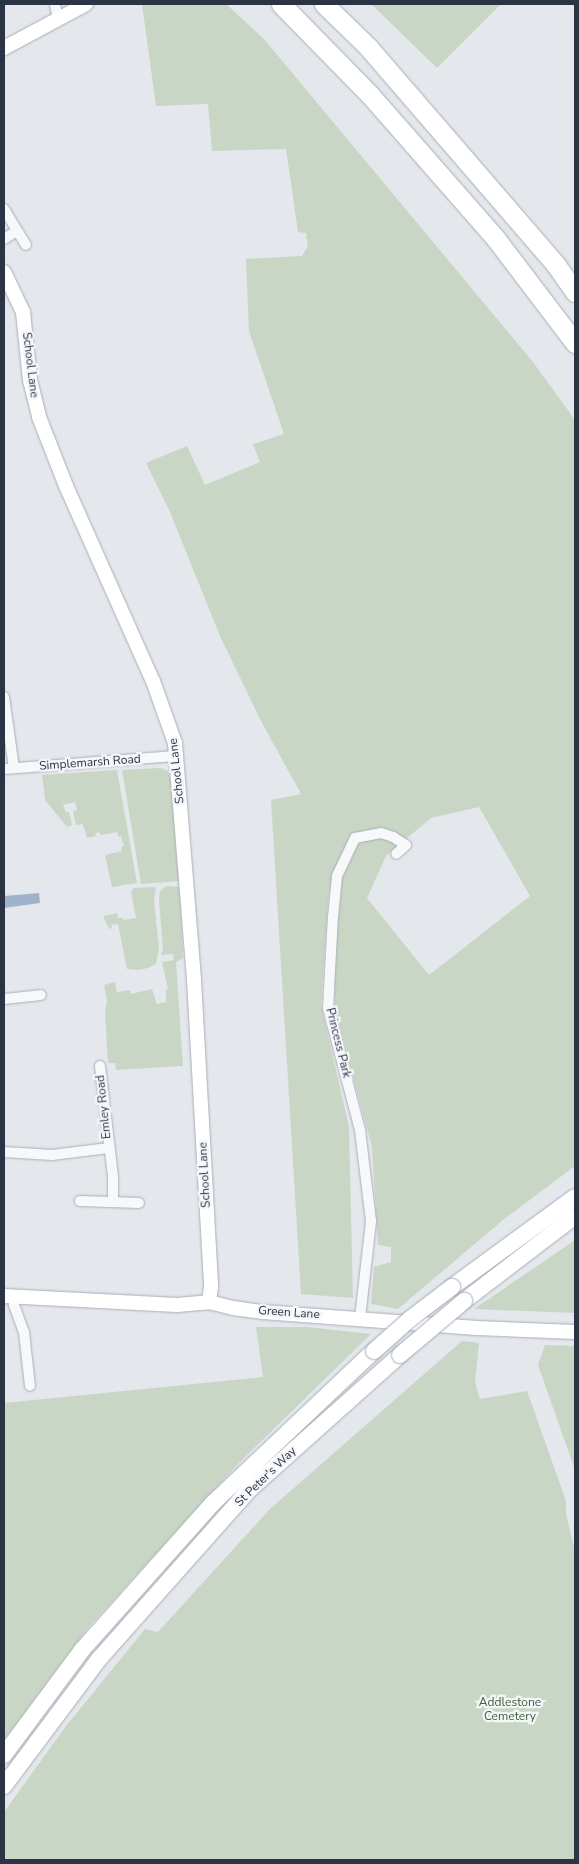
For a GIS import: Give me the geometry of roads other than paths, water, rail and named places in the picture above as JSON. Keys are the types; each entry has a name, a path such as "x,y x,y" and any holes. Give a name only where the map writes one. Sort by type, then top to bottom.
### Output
{"highway":[{"path":"281,4 370,96 496,239 575,343"},
{"path":"324,4 368,48 556,265 575,292"}],"main road":[{"name":"St Peter's Way","path":"4,1755 82,1650 213,1503 374,1351 410,1320 452,1287 575,1198"},
{"name":"St Peter's Way","path":"4,1786 99,1660 249,1490 400,1355 464,1301 575,1216"}],"street":[{"path":"55,4 58,18"},
{"path":"4,48 86,4"},
{"path":"4,209 26,245"},
{"path":"4,239 17,230"},
{"name":"School Lane","path":"4,272 23,312 30,380 39,418 66,486 172,728 176,756 194,980 211,1287 209,1302"},
{"path":"4,697 9,769"},
{"name":"Simplemarsh Road","path":"9,769 176,756"},
{"name":"Princess Park","path":"360,1318 371,1221 360,1130 328,1008 333,917 337,876 355,838 381,833 393,837 406,845 396,854"},
{"path":"4,999 41,995"},
{"name":"Emley Road","path":"100,1066 113,1201"},
{"name":"Emley Road","path":"4,1152 52,1155 109,1148"},
{"path":"80,1201 140,1203"},
{"path":"9,1297 24,1332 30,1386"},
{"name":"Green Lane","path":"9,1297 177,1305 209,1302 253,1311 476,1328 575,1332"}],"water":[{"path":"39,893 40,903 4,908 4,896"}],"park label":[{"name":"Addlestone Cemetery","path":"510,1710"}]}
